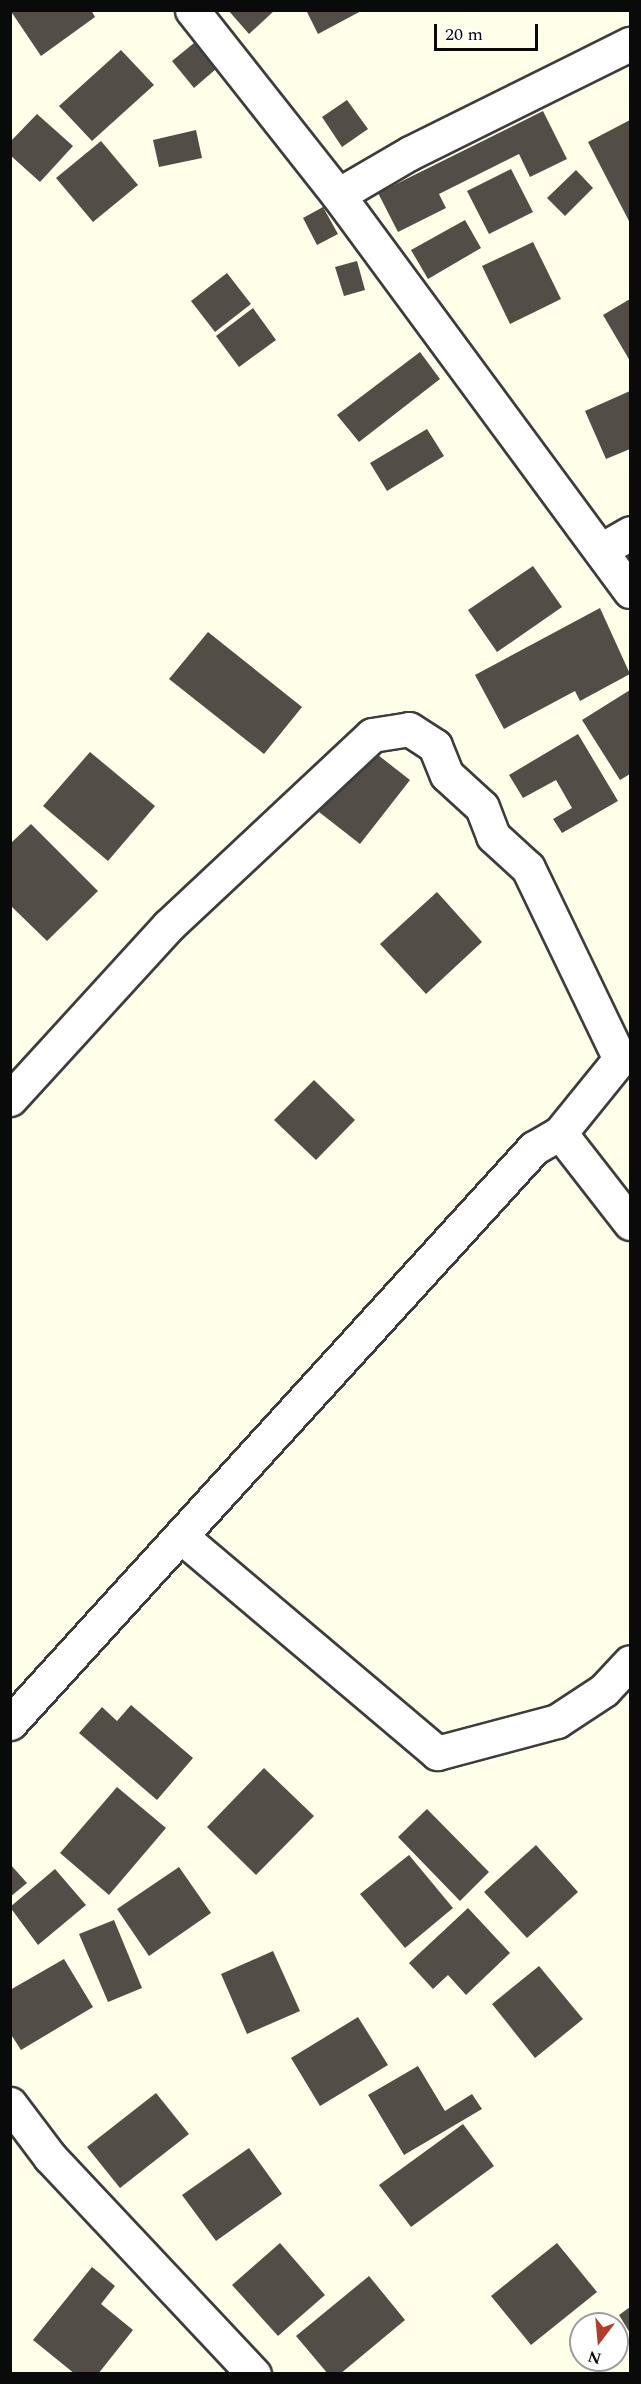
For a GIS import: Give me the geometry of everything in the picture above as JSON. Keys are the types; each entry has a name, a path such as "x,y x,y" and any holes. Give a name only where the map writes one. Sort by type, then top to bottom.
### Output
{"street":[{"path":"192,10 338,195 630,591"},
{"path":"338,195 410,153 630,45"},
{"path":"601,550 630,533"},
{"path":"10,1099 168,926 372,735 409,729 435,746 447,775 482,807 493,836 528,868 625,1057 560,1133 534,1148 183,1538 10,1723"},
{"path":"560,1133 630,1223"},
{"path":"183,1538 437,1753 557,1720 604,1690 630,1662"},
{"path":"10,2104 50,2157 254,2373"}],"building":[{"path":"10,10 91,10 95,17 41,56"},
{"path":"228,10 275,10 249,34"},
{"path":"306,10 363,10 318,34"},
{"path":"194,43 216,69 194,88 172,61"},
{"path":"121,50 154,85 92,141 59,106"},
{"path":"347,100 368,129 342,147 322,117"},
{"path":"543,111 567,159 530,177 519,154 439,194 446,208 398,232 378,193"},
{"path":"37,114 73,146 40,182 10,155 10,142"},
{"path":"630,120 630,223 588,142"},
{"path":"196,130 202,158 159,167 153,140"},
{"path":"101,141 138,185 93,222 56,178"},
{"path":"511,169 533,212 489,234 467,191"},
{"path":"576,170 593,188 565,216 547,198"},
{"path":"323,207 338,234 317,245 303,218"},
{"path":"465,220 481,248 428,279 411,250"},
{"path":"533,242 561,299 510,324 482,266"},
{"path":"357,261 365,290 344,296 335,267"},
{"path":"227,273 251,304 215,332 191,301"},
{"path":"630,299 630,361 603,315"},
{"path":"253,308 276,340 239,367 216,336"},
{"path":"420,352 440,379 359,442 337,415"},
{"path":"630,391 630,449 606,459 585,411"},
{"path":"427,429 444,456 387,491 370,463"},
{"path":"533,566 562,607 497,652 468,610"},
{"path":"600,608 630,674 580,701 575,691 504,729 475,675"},
{"path":"208,632 302,707 264,754 169,679"},
{"path":"630,690 630,774 620,780 582,720"},
{"path":"578,734 618,801 562,833 553,819 572,808 556,780 523,798 509,775"},
{"path":"369,748 410,780 360,844 319,812"},
{"path":"90,752 155,806 108,861 43,806"},
{"path":"31,824 98,891 47,941 10,905 10,844"},
{"path":"437,892 482,942 426,994 380,944"},
{"path":"314,1080 355,1120 316,1160 274,1120"},
{"path":"131,1705 193,1758 157,1800 79,1733 102,1707 117,1721"},
{"path":"264,1768 314,1816 256,1875 207,1827"},
{"path":"117,1787 166,1828 109,1895 60,1853"},
{"path":"427,1809 489,1872 460,1901 398,1837"},
{"path":"536,1845 578,1892 527,1938 484,1892"},
{"path":"409,1855 453,1908 405,1948 360,1894"},
{"path":"10,1864 27,1883 10,1897"},
{"path":"179,1867 211,1913 149,1956 117,1909"},
{"path":"55,1869 86,1905 38,1945 10,1907"},
{"path":"468,1908 510,1953 466,1995 448,1975 433,1989 409,1963"},
{"path":"114,1920 142,1988 108,2002 79,1934"},
{"path":"273,1951 300,2011 247,2034 221,1974"},
{"path":"64,1959 93,2007 21,2050 10,2033 10,1990"},
{"path":"539,1966 583,2019 535,2058 492,2004"},
{"path":"358,2017 388,2065 320,2106 291,2058"},
{"path":"418,2066 445,2111 472,2094 482,2109 404,2155 368,2095"},
{"path":"156,2093 189,2134 120,2188 87,2147"},
{"path":"463,2124 494,2166 411,2227 379,2185"},
{"path":"249,2148 282,2194 216,2241 182,2195"},
{"path":"280,2243 325,2295 278,2336 232,2285"},
{"path":"557,2243 597,2292 569,2312 569,2314 531,2345 491,2296"},
{"path":"92,2267 115,2286 101,2304 133,2330 98,2374 75,2374 33,2340"},
{"path":"369,2276 405,2320 340,2374 328,2374 296,2336"},
{"path":"630,2307 630,2333 629,2312 623,2312"}]}
